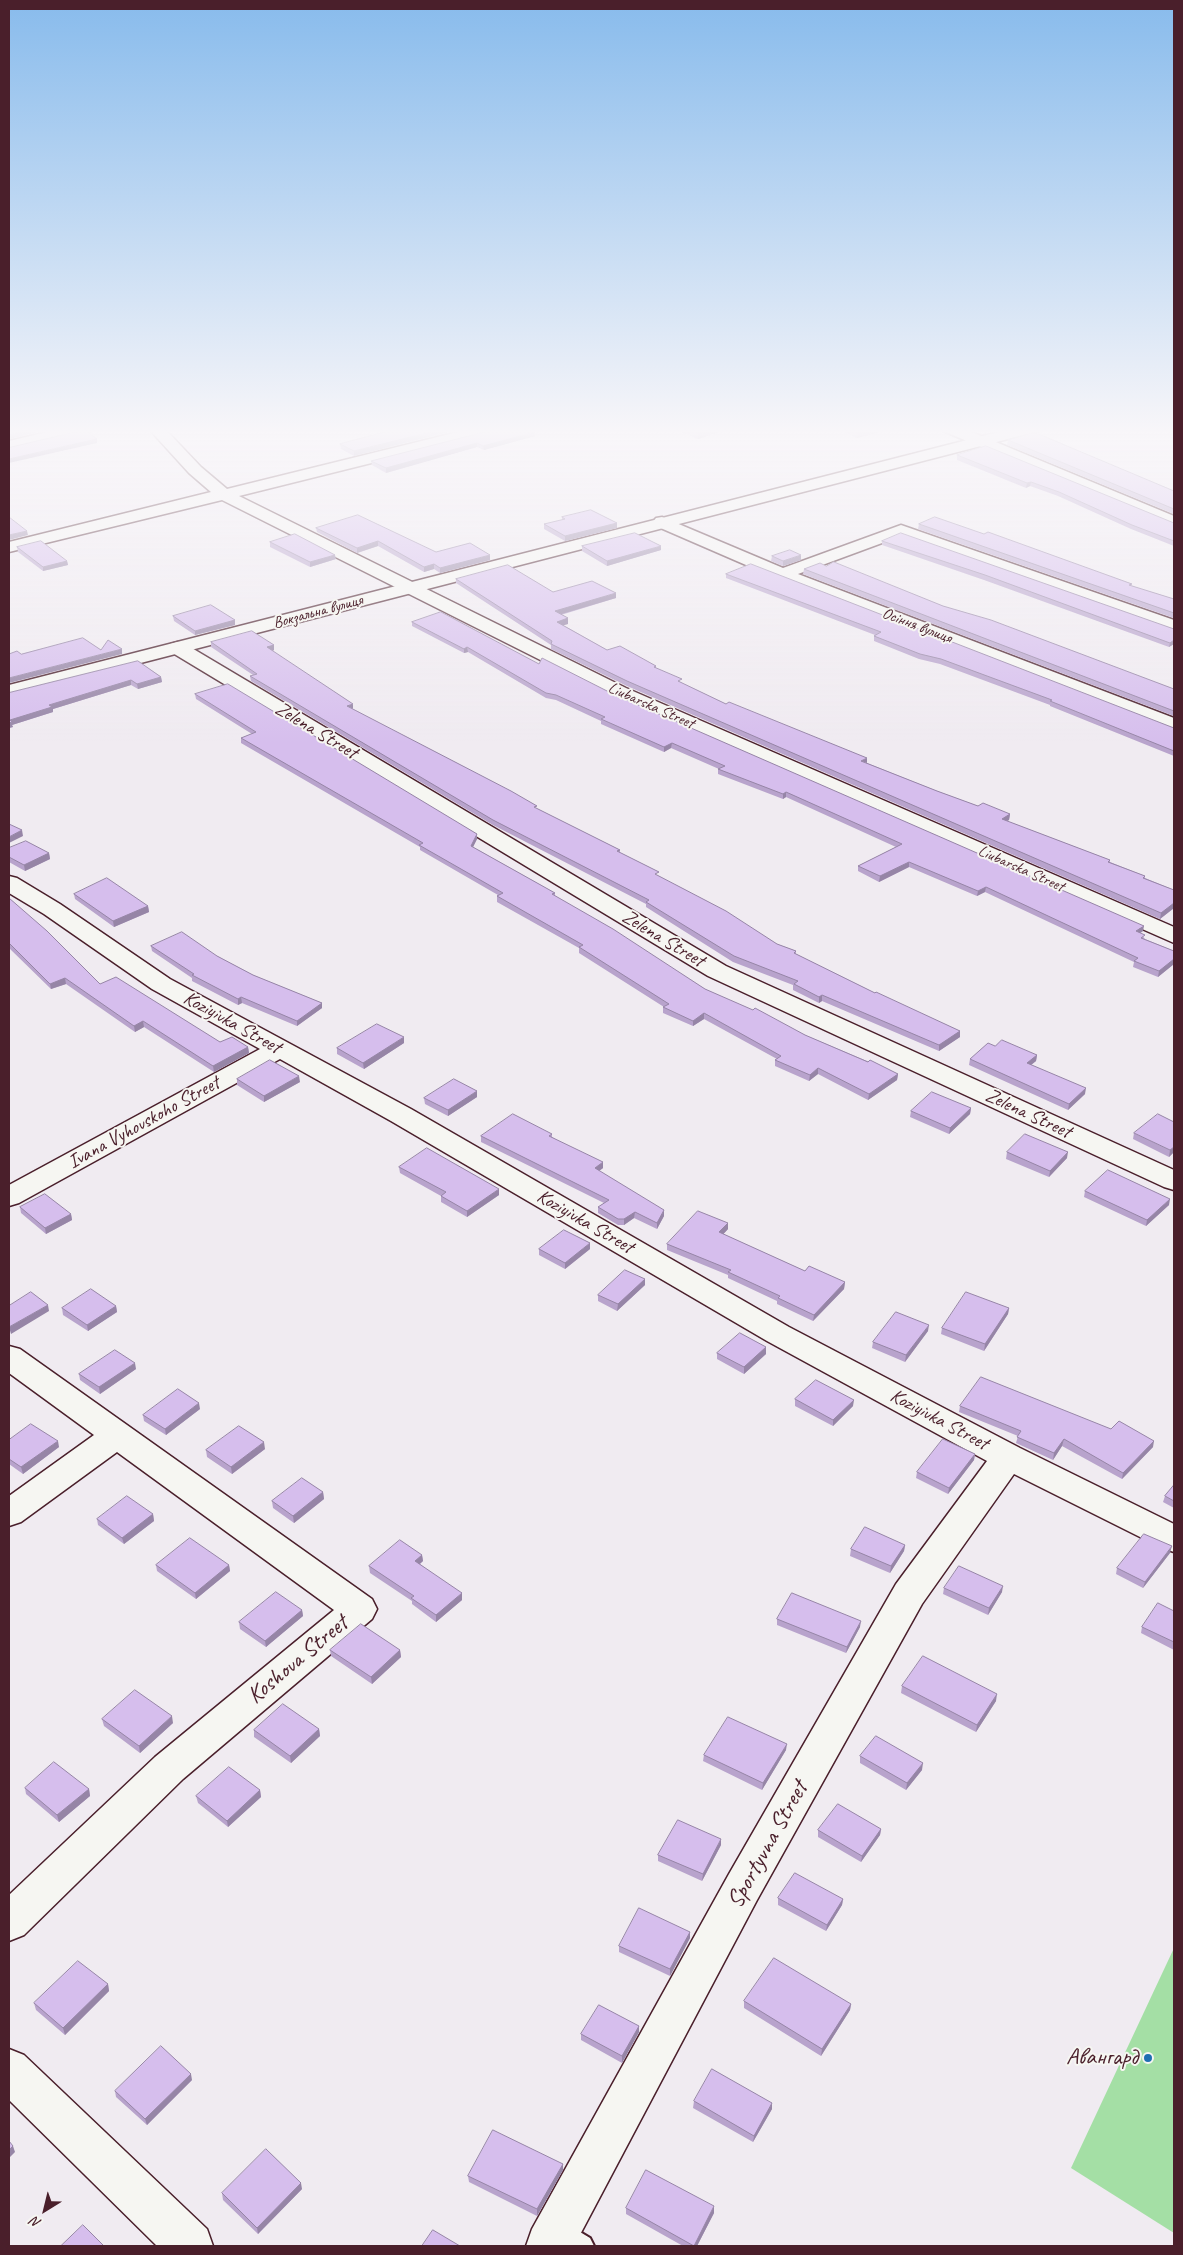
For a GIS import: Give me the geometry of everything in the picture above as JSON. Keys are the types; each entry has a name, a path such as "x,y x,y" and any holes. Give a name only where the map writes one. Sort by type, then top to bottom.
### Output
{"street":[{"path":"9,546 62,533"},
{"name":"Liubarska Street","path":"302,533 619,692 1174,936"},
{"name":"Вокзальна вулиця","path":"9,691 619,533"},
{"name":"Осіння вулиця","path":"688,533 782,574 1174,725"},
{"path":"782,574 893,533"},
{"path":"911,533 1174,626"},
{"name":"Zelena Street","path":"178,648 717,971 1174,1181"},
{"name":"Koziyivka Street","path":"9,883 52,909 161,984 401,1115 778,1334 1008,1456 1174,1539"},
{"name":"Ivana Vyhovskoho Street","path":"9,1197 279,1049"},
{"name":"Koshova Street","path":"9,1357 358,1609 169,1768 9,1922"},
{"path":"9,1513 117,1435"},
{"name":"Sportyvna Street","path":"563,2241 743,1887 909,1594 1008,1456"},
{"path":"9,2070 190,2246"}],"green space":[{"name":"Авангард","path":"1174,1948 1174,2233 1071,2168"}],"building":[{"path":"327,533 396,533 436,552 470,543 490,555 440,568 434,564 424,567 378,541 357,548"},
{"path":"560,533 576,533 565,536"},
{"path":"635,533 661,546 607,561 582,546"},
{"path":"902,533 1174,629 1174,640 1170,643 985,575 882,541"},
{"path":"945,533 991,533 1132,584 1129,585 1174,599 1174,613"},
{"path":"1154,533 1174,533 1174,541"},
{"path":"295,534 335,555 310,562 270,542"},
{"path":"41,541 67,561 43,567 17,547"},
{"path":"790,550 801,555 783,561 772,556"},
{"path":"834,562 943,606 991,620 1174,689 1174,711 804,569 820,563 826,566"},
{"path":"751,564 1174,728 1174,751 1050,701 1052,700 874,636 881,632 726,574"},
{"path":"508,565 553,592 592,581 616,593 555,611 568,618 557,622 607,650 620,646 656,666 654,667 682,679 678,681 726,704 729,702 867,758 861,761 937,791 978,806 983,803 1010,814 1002,819 1110,860 1108,862 1145,876 1143,878 1174,890 1174,903 1161,913 627,681 551,644 552,641 456,579"},
{"path":"211,605 235,620 195,631 173,616"},
{"path":"441,612 539,664 542,658 611,693 1144,926 1136,931 1145,935 1141,938 1174,951 1174,959 1159,971 1134,961 1138,958 986,887 978,891 909,862 880,876 858,866 902,844 786,792 783,794 718,769 725,766 672,743 664,747 601,719 605,717 556,695 546,693 467,647 464,649 412,622"},
{"path":"252,631 274,645 267,647 353,704 347,706 537,806 534,807 620,850 617,851 659,872 655,874 726,911 777,944 796,951 794,953 875,993 960,1031 939,1045 822,995 819,997 794,984 798,981 734,956 646,902 649,900 493,820 250,676 257,674 211,642"},
{"path":"83,638 101,650 108,640 122,649 9,678 9,654 17,651 21,654"},
{"path":"138,661 161,677 137,684 131,680 49,705 52,707 10,720 12,722 9,723 9,693"},
{"path":"228,684 477,834 471,846 555,893 552,894 613,929 705,989 753,1010 755,1008 805,1035 868,1062 870,1060 898,1074 869,1094 818,1068 810,1075 775,1060 781,1056 704,1013 693,1021 663,1007 669,1004 579,947 583,945 497,896 503,893 419,845 423,843 241,738 256,732 195,694"},
{"path":"9,824 22,830 9,837"},
{"path":"26,841 49,853 24,865 9,857 9,848"},
{"path":"107,878 148,906 113,921 74,894"},
{"path":"9,898 47,931 100,984 116,977 220,1042 232,1037 248,1047 213,1066 143,1021 134,1026 65,978 50,984 9,943"},
{"path":"182,932 217,956 253,975 322,1003 297,1021 241,997 238,999 192,975 194,974 151,946"},
{"path":"377,1024 404,1037 363,1063 337,1048"},
{"path":"1002,1040 1037,1055 1027,1063 1086,1088 1069,1104 970,1059 988,1043 995,1046"},
{"path":"270,1060 299,1076 264,1096 237,1079"},
{"path":"454,1079 477,1091 448,1110 424,1098"},
{"path":"932,1092 971,1108 950,1128 911,1111"},
{"path":"513,1114 552,1134 549,1136 603,1162 595,1168 664,1210 657,1223 635,1212 624,1219 618,1219 598,1207 609,1200 481,1136"},
{"path":"1158,1114 1174,1122 1174,1147 1170,1150 1134,1133"},
{"path":"1025,1134 1068,1152 1050,1171 1007,1152"},
{"path":"427,1148 499,1189 467,1211 441,1196 446,1192 399,1167"},
{"path":"1108,1170 1170,1199 1147,1220 1085,1191"},
{"path":"45,1194 71,1214 45,1228 20,1207"},
{"path":"698,1211 728,1223 719,1232 805,1271 809,1266 845,1282 814,1315 778,1298 780,1296 728,1272 731,1270 667,1244"},
{"path":"564,1230 590,1243 565,1263 539,1249"},
{"path":"625,1270 645,1279 618,1304 598,1295"},
{"path":"91,1289 116,1306 87,1325 62,1308"},
{"path":"31,1292 48,1305 9,1327 9,1306"},
{"path":"966,1292 1009,1308 985,1344 942,1328"},
{"path":"896,1312 929,1325 906,1355 873,1342"},
{"path":"740,1333 766,1347 744,1367 717,1353"},
{"path":"115,1350 135,1363 99,1387 79,1374"},
{"path":"981,1377 1111,1429 1119,1421 1154,1441 1123,1473 1064,1439 1054,1453 1017,1437 1021,1431 960,1406"},
{"path":"816,1380 854,1400 833,1420 795,1399"},
{"path":"178,1389 199,1403 165,1429 143,1415"},
{"path":"31,1424 58,1441 21,1467 9,1459 9,1440"},
{"path":"239,1426 264,1442 231,1467 206,1450"},
{"path":"943,1439 975,1454 949,1488 917,1472"},
{"path":"302,1478 323,1492 293,1516 272,1501"},
{"path":"1174,1485 1174,1501 1165,1496"},
{"path":"127,1496 153,1514 122,1538 97,1519"},
{"path":"865,1527 905,1545 891,1566 851,1549"},
{"path":"1144,1534 1172,1546 1145,1582 1117,1568"},
{"path":"190,1538 229,1565 195,1593 156,1565"},
{"path":"400,1540 422,1555 415,1561 462,1593 436,1615 411,1598 414,1596 369,1566"},
{"path":"959,1566 1003,1586 989,1608 944,1588"},
{"path":"276,1592 302,1610 265,1641 239,1622"},
{"path":"792,1593 861,1621 847,1647 777,1619"},
{"path":"1158,1603 1174,1611 1174,1642 1142,1627"},
{"path":"361,1624 400,1650 371,1677 330,1650"},
{"path":"923,1656 997,1694 977,1725 902,1686"},
{"path":"135,1690 172,1716 139,1746 102,1719"},
{"path":"283,1704 319,1729 290,1756 254,1730"},
{"path":"728,1717 787,1744 763,1783 704,1755"},
{"path":"876,1736 923,1763 907,1783 860,1756"},
{"path":"54,1762 89,1789 57,1815 25,1788"},
{"path":"229,1767 260,1790 227,1821 196,1796"},
{"path":"838,1804 881,1829 862,1856 818,1830"},
{"path":"678,1820 721,1839 703,1874 658,1855"},
{"path":"795,1873 843,1899 827,1925 778,1898"},
{"path":"639,1908 690,1932 670,1969 619,1946"},
{"path":"774,1958 851,2004 822,2049 744,2001"},
{"path":"78,1961 108,1984 63,2028 34,2003"},
{"path":"599,2005 639,2026 622,2056 581,2034"},
{"path":"161,2046 191,2074 145,2119 115,2091"},
{"path":"712,2069 772,2103 754,2136 694,2101"},
{"path":"493,2130 563,2164 537,2209 468,2176"},
{"path":"9,2141 13,2146 9,2150"},
{"path":"266,2149 301,2183 257,2228 222,2193"},
{"path":"646,2170 714,2206 694,2246 626,2208"},
{"path":"83,2225 104,2246 61,2246"},
{"path":"433,2230 460,2246 422,2246"}],"place":[{"name":"Авангард","path":"1148,2058"}]}
